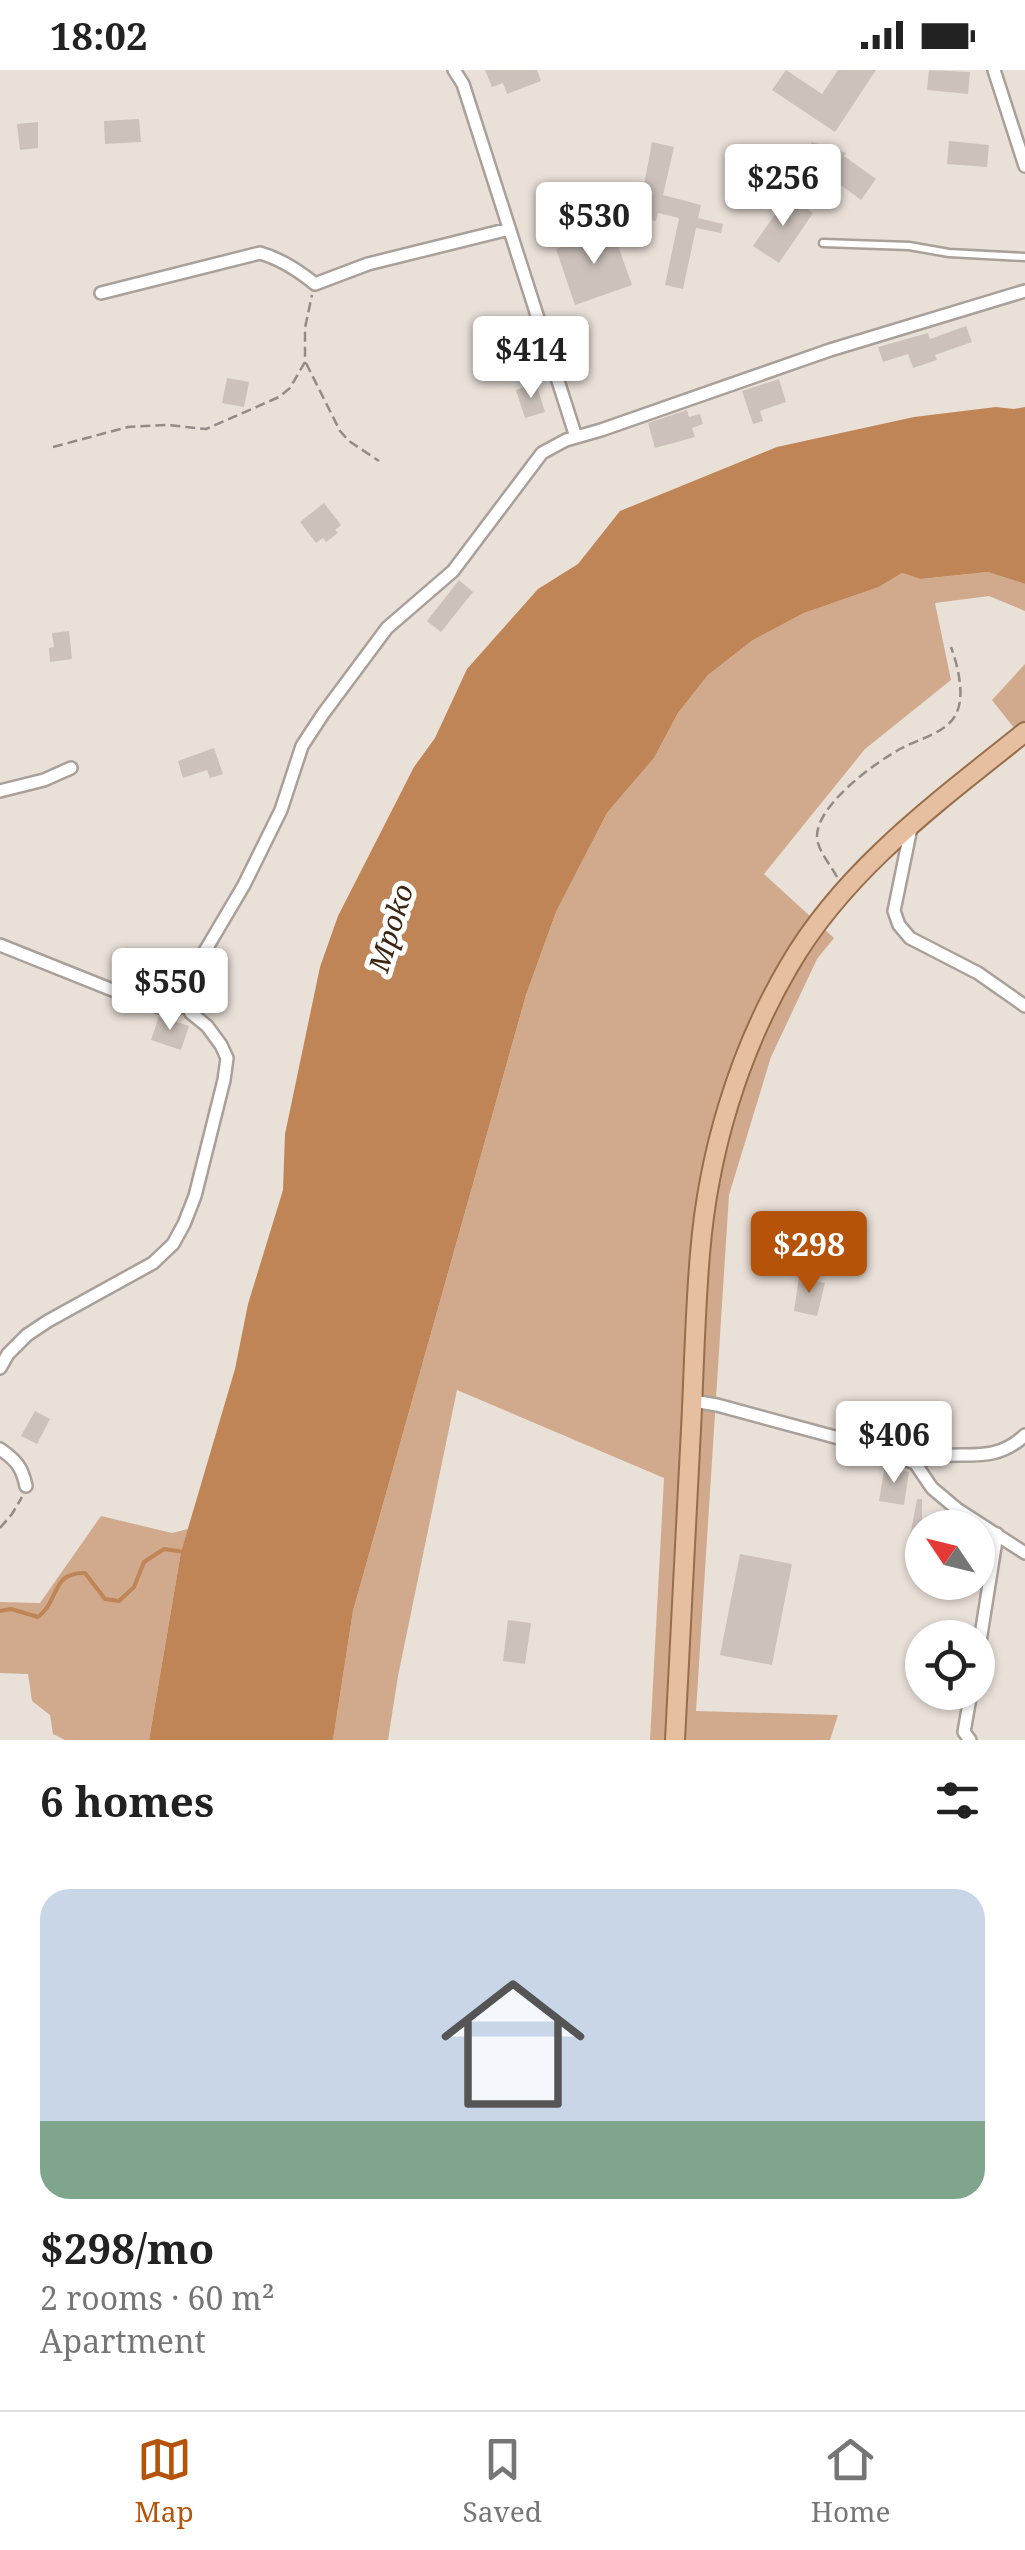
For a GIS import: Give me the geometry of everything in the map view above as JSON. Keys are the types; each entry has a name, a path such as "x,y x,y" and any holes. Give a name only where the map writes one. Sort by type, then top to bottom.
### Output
{"main road":[{"path":"675,1740 700,1252 719,1136 751,1040 812,931 845,891 912,823 1025,732"}],"street":[{"path":"454,70 463,84 576,437"},
{"path":"994,70 1025,166"},
{"path":"101,293 260,253 301,272 315,284 368,264 510,229"},
{"path":"0,1368 27,1335 153,1264 173,1244 195,1196 227,1058 207,1026 188,1006 195,968 244,885 281,810 302,746 323,714 388,628 453,572 542,453 566,440 830,350 1025,291"},
{"path":"0,792 71,768"},
{"path":"912,823 894,910 898,925 910,938 978,974 1025,1006"},
{"path":"0,945 135,999 168,1009 188,1006"},
{"path":"693,1402 717,1405 915,1463 932,1488 956,1509 1025,1553"},
{"path":"915,1463 927,1457 995,1454 1008,1450 1025,1436"},
{"path":"0,1450 23,1471 26,1486"},
{"path":"984,1620 998,1534"},
{"path":"967,1710 964,1732 969,1740"}],"lane":[{"path":"823,243 1025,257"}],"path":[{"path":"315,284 305,328 305,362 340,431 379,461"},
{"path":"54,447 128,427 206,429 279,397 290,388 305,362"},
{"path":"845,891 817,842 817,827 834,802 871,768 951,722 960,699 952,647"},
{"path":"0,1528 26,1486"}],"shaded area":[{"path":"988,572 1025,584 1025,611 989,596 935,603 951,680 865,749 764,874 834,938 817,959 771,1057 729,1195 696,1711 838,1715 830,1740 650,1740 664,1478 457,1390 388,1740 333,1740 353,1611 526,995 556,912 607,813 654,758 678,713 708,675 753,640 804,613 879,587 902,573 922,579"},
{"path":"1025,664 1025,742 992,700"},
{"path":"101,1516 172,1533 188,1529 149,1740 65,1740 53,1734 50,1715 32,1701 28,1674 0,1673 0,1602 40,1603"}],"water":[{"name":"Mpoko","path":"1025,407 1025,584 988,572 921,579 902,573 879,587 804,613 753,640 708,675 678,713 654,758 607,813 556,912 526,995 353,1611 333,1740 149,1740 181,1552 283,1190 285,1134 320,967 338,916 414,767 435,738 467,669 538,589 578,564 620,511 777,447 914,417"}],"building":[{"path":"485,70 537,70 541,81 507,94 503,83 492,87"},
{"path":"786,70 822,94 838,70 876,70 835,132 772,90"},
{"path":"929,70 970,72 968,94 927,90"},
{"path":"139,119 141,142 105,144 104,121"},
{"path":"38,122 38,148 20,150 17,124"},
{"path":"949,141 989,145 987,167 947,164"},
{"path":"652,142 674,147 663,195 701,205 698,218 723,224 721,233 696,228 683,289 665,285 679,218 658,213 656,221 638,217"},
{"path":"812,142 846,153 844,156 876,179 861,200 831,178 828,182 816,173 818,170 804,155"},
{"path":"788,195 813,213 779,263 753,246"},
{"path":"612,229 632,285 575,305 556,249"},
{"path":"966,326 972,342 935,355 937,360 913,368 908,354 883,362 878,347 928,333 930,339"},
{"path":"227,378 249,382 244,407 222,403"},
{"path":"779,379 786,402 760,411 763,421 753,424 742,391"},
{"path":"536,383 545,412 525,418 516,390"},
{"path":"687,410 689,417 700,414 703,424 692,428 695,437 655,448 648,423"},
{"path":"324,503 341,525 335,530 338,533 326,542 323,538 316,543 300,522"},
{"path":"459,580 473,592 441,632 427,621"},
{"path":"69,631 72,659 50,662 52,633"},
{"path":"214,748 223,774 210,778 207,770 183,778 178,761"},
{"path":"159,1016 189,1026 181,1050 151,1040"},
{"path":"799,1277 825,1283 817,1316 794,1311"},
{"path":"35,1411 50,1419 37,1444 21,1436"},
{"path":"885,1465 909,1472 904,1505 879,1501"},
{"path":"917,1499 922,1499 922,1510 915,1510"},
{"path":"740,1554 792,1564 772,1665 720,1655"},
{"path":"508,1620 531,1623 525,1664 503,1661"}],"waterway":[{"path":"0,1611 11,1609 38,1617 66,1577 85,1573 105,1599 119,1601 134,1587 144,1562 164,1549 184,1552"}]}
